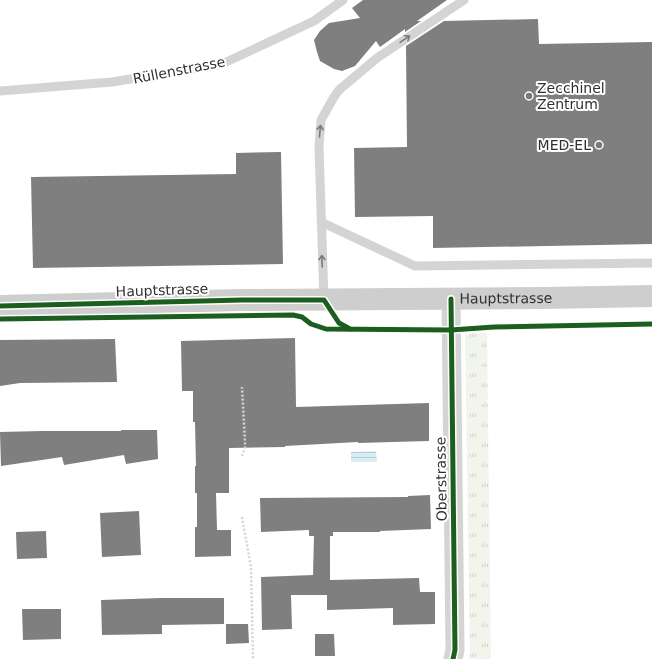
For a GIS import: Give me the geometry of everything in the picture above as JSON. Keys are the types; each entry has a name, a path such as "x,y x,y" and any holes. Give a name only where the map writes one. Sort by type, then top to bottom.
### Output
{"street":[{"name":"Hauptstrasse","path":"0,306 242,300 652,296"},
{"name":"Oberstrasse","path":"451,299 455,650 453,659"}],"lane":[{"name":"Rüllenstrasse","path":"0,91 112,82 222,64 314,21 343,0"},
{"path":"324,300 319,147 321,120 339,90 377,58 464,0"},
{"path":"321,222 415,266 652,263"}],"path":[{"path":"242,387 246,442 242,456"},
{"path":"242,518 251,567 253,659"}],"green space":[{"path":"487,333 491,659 470,659 465,334"}],"shaded area":[{"path":"376,451 377,462 351,462 351,452"}],"building":[{"path":"363,0 447,0 417,21 421,21 405,32 405,29 380,47 376,41 355,66 342,71 334,69 320,61 314,40 320,31 329,23 360,18 352,8"},
{"name":"Zecchinel Zentrum","path":"538,19 539,44 652,42 652,244 433,248 433,216 355,217 354,148 407,147 406,46 444,21"},
{"path":"281,152 283,264 33,268 31,177 236,174 236,153"},
{"path":"295,338 296,407 429,403 429,441 358,442 285,447 229,448 229,493 216,493 217,530 231,530 231,556 195,557 197,493 195,493 196,466 195,422 193,422 193,391 182,391 181,341"},
{"path":"115,339 117,382 20,383 0,386 0,340"},
{"path":"157,430 158,459 126,464 124,455 64,465 62,457 1,466 0,432"},
{"path":"430,495 431,529 380,532 333,532 333,536 330,536 330,580 419,578 420,592 435,592 435,624 393,625 393,608 327,610 327,595 291,595 292,629 262,630 261,577 313,575 314,536 309,536 309,530 261,532 260,498 408,497"},
{"path":"139,511 141,555 102,557 100,513"},
{"path":"46,531 47,558 17,559 16,532"},
{"path":"224,598 224,624 162,625 162,634 102,635 101,600"},
{"path":"22,609 61,609 61,639 23,640"},
{"path":"226,624 248,624 249,643 226,644"},
{"path":"315,634 334,634 335,656 315,656"}],"cycle path":[{"path":"451,299 455,650 453,659"},
{"path":"0,306 242,300 324,300 339,323 350,329"},
{"path":"0,319 293,315 302,317 311,324 326,329 451,330 494,327 652,324"}],"place":[{"name":"Zecchinel Zentrum","path":"529,96"},
{"name":"MED-EL","path":"599,145"}]}
